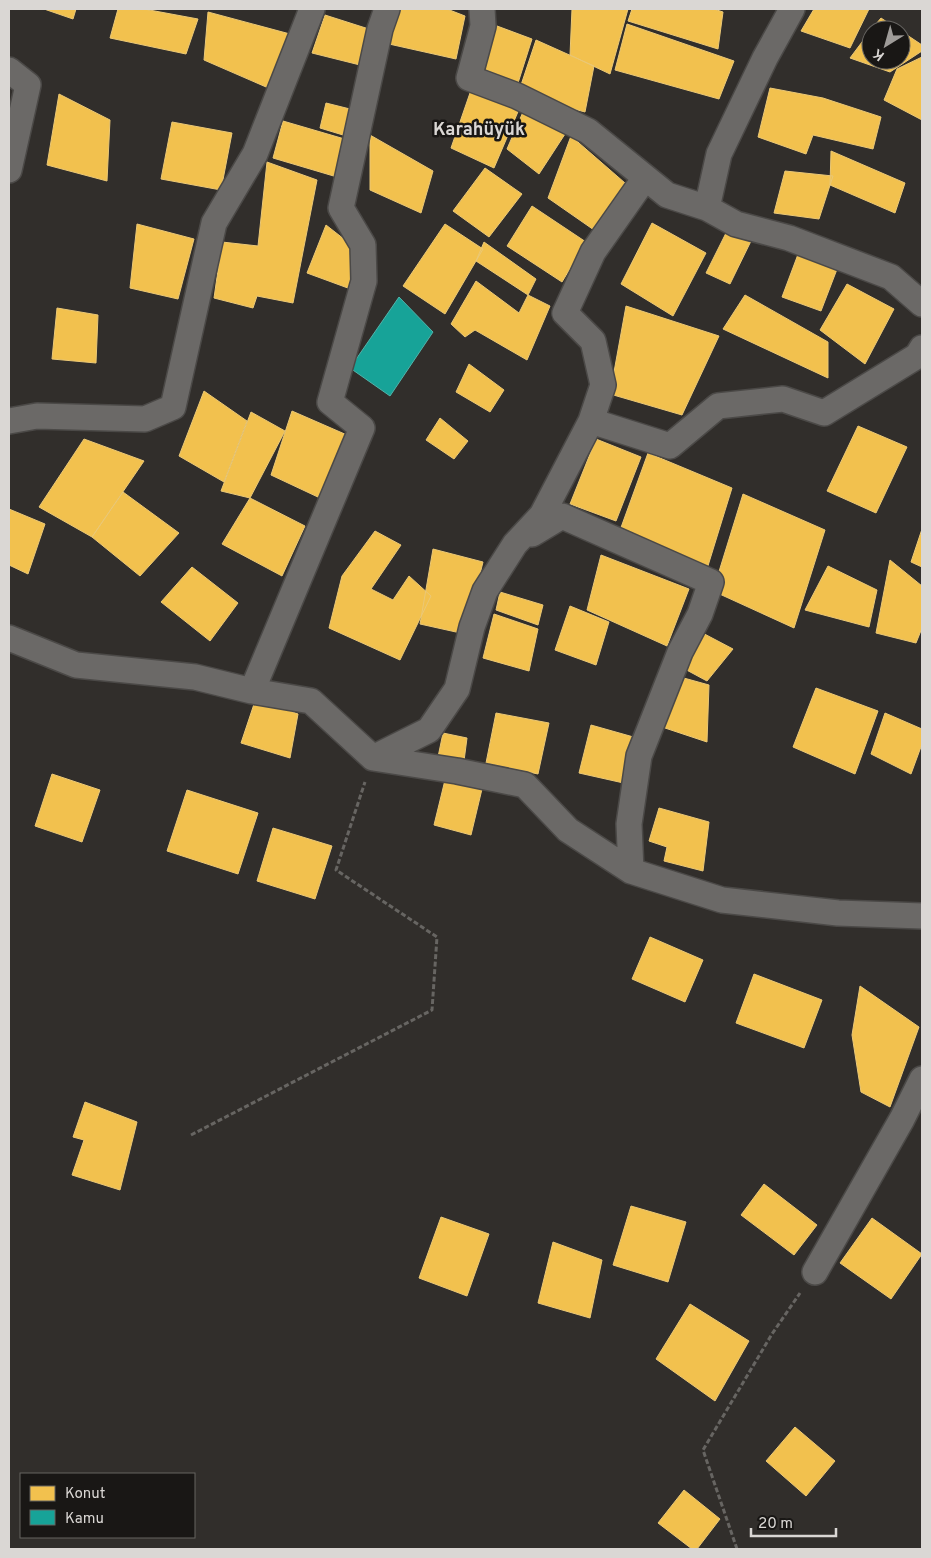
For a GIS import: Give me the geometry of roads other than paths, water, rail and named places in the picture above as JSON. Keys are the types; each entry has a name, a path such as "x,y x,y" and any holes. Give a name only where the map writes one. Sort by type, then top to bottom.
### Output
{"street":[{"path":"9,420 37,416 145,418 173,406 214,223 254,154 312,9"},
{"path":"252,691 362,428 330,402 364,281 363,245 341,208 380,29 387,9"},
{"path":"482,9 483,26 469,78 516,96 588,131 667,195 706,208 736,224 789,238 891,277 922,304"},
{"path":"706,208 719,154 765,58 792,9"},
{"path":"9,70 28,86 9,170"},
{"path":"373,758 428,730 456,689 472,627 485,591 514,544 542,515 591,421 602,385 593,341 565,313 593,252 646,178"},
{"path":"591,421 670,446 718,406 783,399 824,413 917,356 922,348"},
{"path":"514,544 562,516 711,582 700,614 680,652 639,756 629,824 630,871"},
{"path":"9,638 76,665 195,677 252,691 311,701 373,758 457,771 525,785 568,830 630,871 722,900 838,913 922,916"},
{"path":"815,1272 902,1120 922,1079"}],"district":[{"name":"Karahüyük","path":"479,130"}]}
